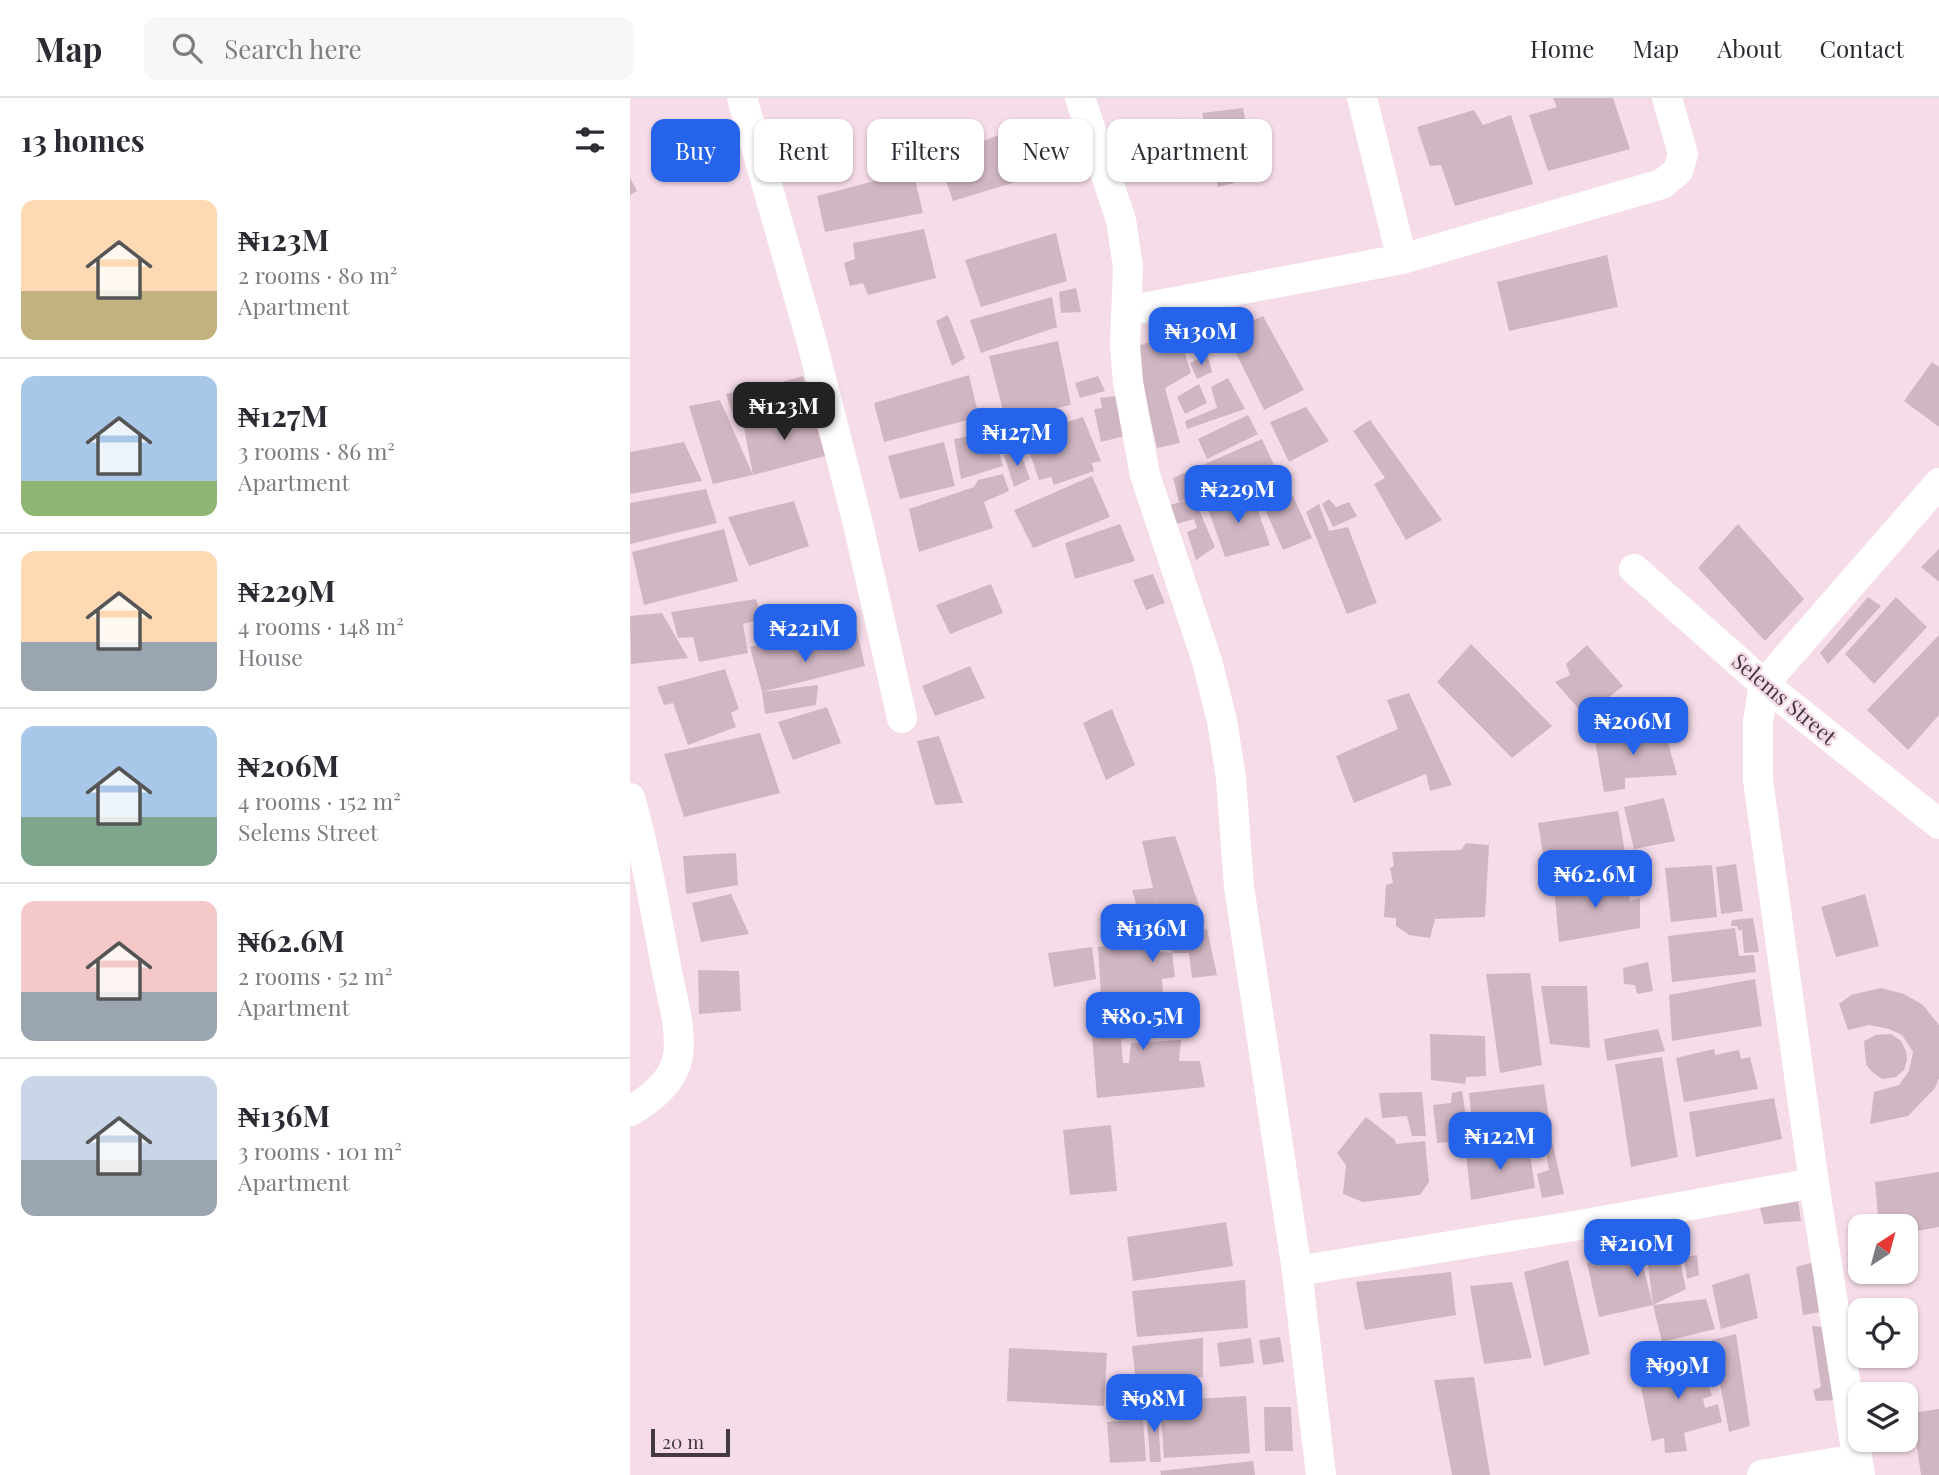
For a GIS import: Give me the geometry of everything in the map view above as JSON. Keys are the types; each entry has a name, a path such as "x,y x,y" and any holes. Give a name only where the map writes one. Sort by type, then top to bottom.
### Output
{"street":[{"path":"742,98 811,339 858,524 902,718"},
{"path":"1080,98 1121,220 1128,268 1125,345 1128,382 1145,474 1207,662 1222,722 1231,778 1239,887 1297,1271 1321,1475"},
{"path":"1362,98 1402,259"},
{"path":"1127,311 1402,259 1662,184 1678,171 1683,153 1667,98"},
{"path":"1762,1475 1859,1467 1814,1183 1758,780 1758,721 1765,684 1939,483"},
{"name":"Selems Street","path":"1634,569 1765,684 1939,824"},
{"path":"630,798 643,843 677,1027 678,1058 665,1083 650,1099 630,1111"},
{"path":"1297,1271 1580,1225 1814,1183"}],"building":[{"path":"1553,98 1613,98 1630,149 1548,171 1529,115 1557,107"},
{"path":"1243,108 1245,119 1203,119 1202,113"},
{"path":"1474,110 1483,125 1511,115 1533,184 1455,206 1441,165 1430,166 1417,127"},
{"path":"998,135 998,182 1016,182 953,201 946,182 984,182 984,141"},
{"path":"630,178 637,191 630,195"},
{"path":"871,182 916,182 923,213 825,232 817,196"},
{"path":"1217,182 1234,182 1234,183 1218,187"},
{"path":"924,229 936,278 868,295 863,283 850,286 844,263 855,259 853,243"},
{"path":"1056,233 1067,281 981,307 965,260"},
{"path":"1607,255 1618,307 1509,331 1497,282"},
{"path":"1076,288 1081,312 1061,313 1059,292"},
{"path":"1052,297 1057,327 981,353 970,320"},
{"path":"1229,308 1236,325 1217,330 1212,312"},
{"path":"948,315 965,358 952,366 936,321"},
{"path":"1263,316 1304,390 1264,410 1226,333"},
{"path":"1201,327 1208,347 1185,353 1191,373 1165,388 1180,443 1157,448 1134,347"},
{"path":"1058,341 1071,405 1005,418 989,356"},
{"path":"1207,355 1212,372 1197,379 1190,363"},
{"path":"1932,362 1939,367 1939,427 1904,401"},
{"path":"969,375 979,417 884,442 874,403"},
{"path":"803,376 810,405 771,419 761,388"},
{"path":"1098,376 1105,391 1080,398 1075,383"},
{"path":"1228,378 1245,409 1187,429 1185,421 1217,408 1211,387"},
{"path":"1199,384 1207,403 1185,414 1177,397"},
{"path":"755,388 765,413 735,422 726,394"},
{"path":"1116,396 1125,436 1101,442 1094,409 1102,408 1100,398"},
{"path":"720,400 753,475 713,484 689,406"},
{"path":"1306,407 1329,441 1289,462 1270,422"},
{"path":"812,410 825,456 753,475 744,428"},
{"path":"1248,415 1258,434 1207,459 1198,439"},
{"path":"1083,417 1101,461 1092,463 1094,471 1054,485 1051,477 1039,480 1024,436"},
{"path":"1370,420 1442,520 1406,540 1374,484 1385,478 1353,431"},
{"path":"992,432 1003,466 961,479 954,439"},
{"path":"1262,439 1274,465 1179,502 1173,478"},
{"path":"684,442 702,481 630,494 630,452"},
{"path":"944,442 955,486 900,499 888,456"},
{"path":"1020,451 1030,479 1014,487 1004,455"},
{"path":"1003,474 1009,491 984,502 993,528 919,552 909,509 974,487 978,480"},
{"path":"1092,476 1110,517 1033,548 1014,510"},
{"path":"706,489 717,523 630,544 630,503"},
{"path":"1251,491 1270,545 1225,557 1207,506"},
{"path":"1293,496 1312,538 1283,550 1265,509"},
{"path":"1194,498 1215,547 1196,560 1187,532 1197,528 1194,519 1176,524 1170,505"},
{"path":"1329,499 1336,507 1349,502 1357,516 1333,527 1322,504"},
{"path":"794,501 809,546 749,566 728,517"},
{"path":"1319,504 1329,531 1348,527 1377,603 1347,614 1306,512"},
{"path":"1120,524 1135,561 1075,579 1065,543"},
{"path":"1738,524 1804,599 1765,641 1698,568"},
{"path":"724,529 738,581 644,605 632,552"},
{"path":"1939,549 1939,582 1921,567"},
{"path":"1153,574 1165,603 1146,610 1133,580"},
{"path":"991,584 1003,613 950,634 936,605"},
{"path":"1868,597 1881,606 1828,664 1820,653"},
{"path":"1896,597 1927,627 1874,684 1845,654"},
{"path":"756,599 763,618 743,624 748,653 699,662 693,637 678,638 671,612"},
{"path":"662,613 688,658 631,664 630,616"},
{"path":"854,620 865,666 762,692 750,647"},
{"path":"1939,635 1939,715 1908,750 1867,710"},
{"path":"1471,644 1552,726 1512,758 1437,682"},
{"path":"1587,645 1623,686 1585,716 1555,682 1570,675 1566,664"},
{"path":"970,666 985,698 935,716 922,686"},
{"path":"725,669 739,709 731,713 736,727 688,745 673,703 664,705 657,687"},
{"path":"818,685 816,705 765,714 762,692"},
{"path":"1409,693 1452,785 1430,791 1426,774 1354,803 1336,756 1398,729 1387,700"},
{"path":"827,707 841,743 793,760 778,722"},
{"path":"1112,709 1135,765 1106,780 1083,723"},
{"path":"1664,728 1677,775 1625,778 1625,789 1604,792 1594,735"},
{"path":"760,733 780,793 684,817 664,754"},
{"path":"939,736 963,803 935,805 917,741"},
{"path":"1664,798 1675,841 1634,849 1624,807"},
{"path":"1618,811 1625,852 1545,866 1538,823"},
{"path":"1175,836 1205,923 1163,930 1155,896 1162,938 1146,937 1132,890 1153,888 1142,841"},
{"path":"1466,843 1489,845 1485,917 1435,919 1430,938 1409,935 1396,926 1396,918 1384,917 1386,885 1393,883 1390,868 1394,866 1392,852 1461,850"},
{"path":"736,853 738,885 686,894 683,856"},
{"path":"1736,864 1743,911 1721,914 1716,867"},
{"path":"1712,865 1717,917 1671,922 1665,868"},
{"path":"1627,880 1630,901 1640,898 1640,928 1559,942 1554,887"},
{"path":"731,894 749,934 701,942 692,903"},
{"path":"1865,894 1879,946 1836,957 1821,907"},
{"path":"1753,918 1759,952 1744,953 1742,929 1739,931 1737,926 1731,926 1732,920"},
{"path":"1735,928 1739,956 1754,955 1756,972 1672,982 1668,936"},
{"path":"1207,929 1217,975 1192,978 1189,953 1172,953 1169,935"},
{"path":"1149,941 1150,951 1172,953 1175,977 1162,979 1163,993 1101,996 1098,947"},
{"path":"1092,947 1096,979 1054,987 1048,953"},
{"path":"1648,962 1653,991 1637,994 1635,985 1624,984 1623,968"},
{"path":"698,970 739,971 741,1011 699,1014"},
{"path":"1530,973 1542,1065 1500,1073 1486,974"},
{"path":"1755,979 1762,1026 1672,1041 1669,995"},
{"path":"1541,986 1587,986 1590,1048 1550,1044"},
{"path":"1881,988 1904,994 1923,1005 1939,1025 1939,1078 1935,1088 1908,1116 1870,1124 1874,1092 1899,1085 1909,1071 1913,1052 1902,1035 1889,1029 1869,1025 1848,1030 1839,1004 1851,995"},
{"path":"1196,1006 1193,1031 1121,1039 1123,1063 1129,1063 1131,1043 1181,1040 1179,1061 1200,1061 1205,1087 1097,1098 1090,1012"},
{"path":"1658,1029 1665,1051 1607,1061 1604,1039"},
{"path":"1430,1034 1485,1036 1486,1076 1466,1077 1465,1084 1431,1080"},
{"path":"1891,1034 1901,1041 1907,1060 1904,1070 1896,1077 1882,1079 1866,1064 1864,1041 1876,1035"},
{"path":"1714,1049 1715,1055 1739,1050 1741,1059 1750,1057 1758,1089 1684,1102 1676,1058"},
{"path":"1662,1057 1678,1157 1631,1167 1615,1064"},
{"path":"1544,1084 1550,1127 1473,1133 1469,1093"},
{"path":"1462,1091 1469,1135 1462,1135 1461,1141 1437,1143 1433,1105 1451,1103 1452,1093"},
{"path":"1422,1092 1426,1136 1412,1136 1407,1116 1382,1118 1379,1093"},
{"path":"1774,1098 1782,1139 1696,1157 1689,1112"},
{"path":"1366,1117 1395,1140 1396,1144 1425,1141 1429,1182 1420,1195 1363,1202 1343,1194 1346,1165 1337,1153"},
{"path":"1111,1125 1117,1191 1070,1195 1063,1130"},
{"path":"1550,1132 1564,1194 1542,1198 1537,1174 1549,1170 1546,1152 1536,1152 1535,1134"},
{"path":"1529,1147 1535,1188 1471,1200 1466,1154"},
{"path":"1939,1172 1939,1227 1918,1231 1918,1214 1878,1214 1875,1182"},
{"path":"1798,1200 1801,1221 1764,1224 1759,1204"},
{"path":"1226,1222 1233,1266 1133,1281 1127,1237"},
{"path":"1686,1238 1688,1250 1678,1252 1686,1289 1653,1305 1646,1249"},
{"path":"1639,1251 1653,1305 1599,1317 1587,1263"},
{"path":"1697,1255 1699,1275 1687,1279 1684,1257"},
{"path":"1568,1260 1590,1354 1544,1366 1524,1272"},
{"path":"1815,1262 1821,1312 1803,1315 1796,1267"},
{"path":"1451,1272 1456,1315 1365,1330 1356,1282"},
{"path":"1749,1273 1758,1318 1721,1329 1712,1285"},
{"path":"1245,1280 1248,1328 1137,1337 1132,1291"},
{"path":"1512,1282 1532,1358 1484,1364 1470,1286"},
{"path":"1706,1299 1715,1329 1662,1342 1653,1305"},
{"path":"1812,1326 1824,1327 1836,1400 1816,1401 1813,1390 1821,1387"},
{"path":"1736,1334 1750,1426 1729,1432 1712,1340"},
{"path":"1280,1337 1284,1362 1263,1365 1259,1340"},
{"path":"1203,1338 1203,1377 1136,1383 1132,1346"},
{"path":"1251,1338 1254,1363 1220,1367 1217,1343"},
{"path":"1009,1348 1107,1353 1104,1406 1007,1401"},
{"path":"1698,1353 1710,1354 1712,1371 1705,1376 1712,1396 1703,1399 1705,1408 1718,1404 1722,1422 1684,1433 1687,1451 1665,1453 1664,1438 1652,1441 1639,1377 1651,1373 1650,1365 1687,1358 1691,1365 1699,1362"},
{"path":"1474,1377 1490,1475 1452,1475 1434,1380"},
{"path":"1246,1396 1250,1453 1164,1458 1160,1401"},
{"path":"1157,1405 1161,1462 1150,1462 1146,1406"},
{"path":"1264,1407 1291,1407 1293,1451 1265,1451"},
{"path":"1939,1409 1939,1475 1921,1475 1918,1452 1918,1412"},
{"path":"1143,1419 1146,1461 1110,1463 1107,1422"},
{"path":"1253,1461 1255,1475 1161,1475 1160,1471"}]}
